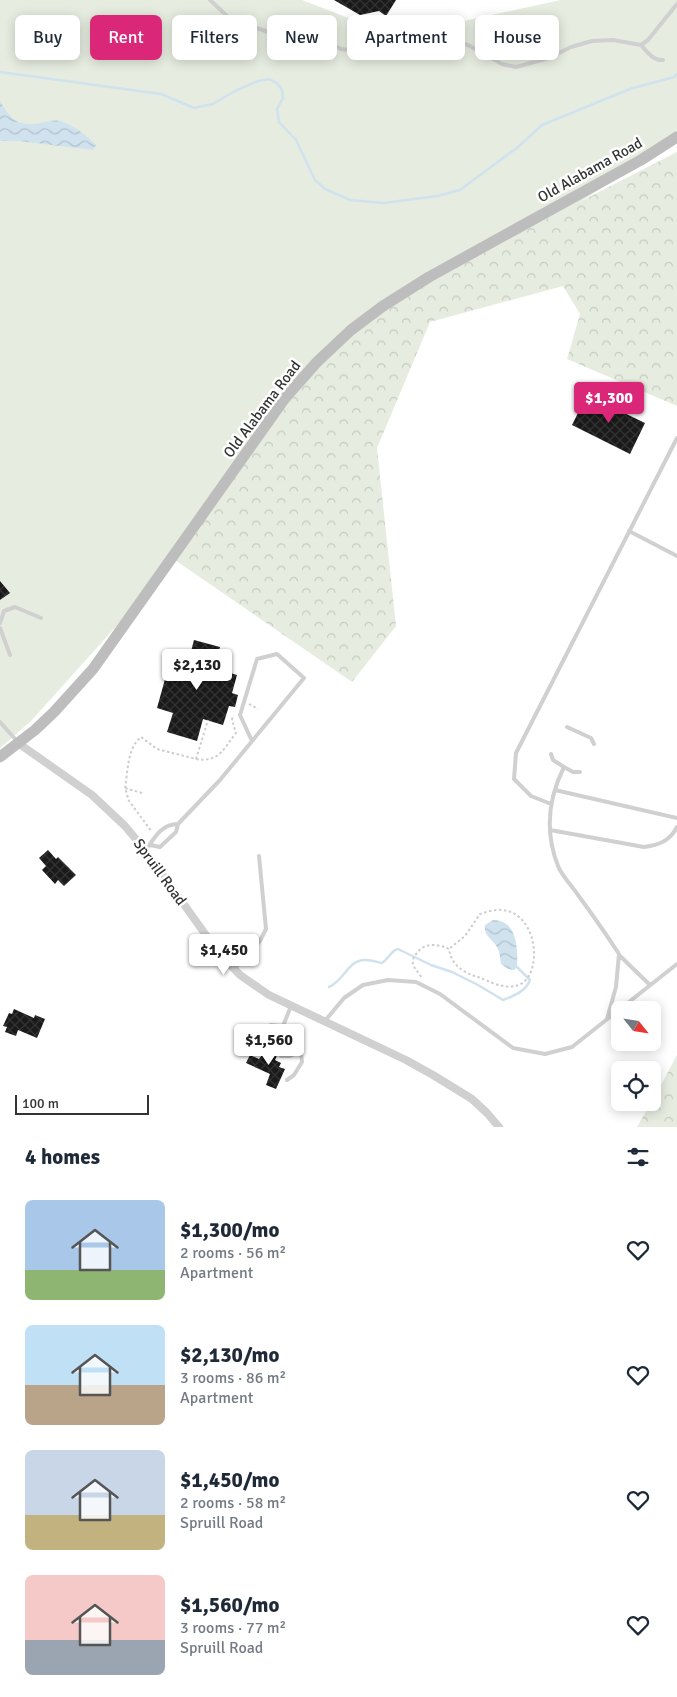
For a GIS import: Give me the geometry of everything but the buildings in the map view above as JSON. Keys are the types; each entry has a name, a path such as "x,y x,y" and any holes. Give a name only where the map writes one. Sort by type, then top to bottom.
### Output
{"main road":[{"name":"Old Alabama Road","path":"0,757 54,712 93,669 285,398 317,362 351,330 383,306 429,277 677,137"}],"street":[{"name":"Spruill Road","path":"18,743 92,795 147,848 218,952 254,986 291,1006 434,1075 472,1099 487,1112 499,1127"}],"lane":[{"path":"210,0 228,17 280,36 298,45 333,45 341,49 364,52 435,38 449,39 468,45 502,64 516,66 549,58 571,47 592,41 613,40 641,45 655,58 663,60"},
{"path":"641,45 648,40 677,4"},
{"path":"551,804 531,796 514,779 516,752 677,438"},
{"path":"629,531 677,556"},
{"path":"0,623 4,611 15,607 41,618"},
{"path":"0,628 10,655"},
{"path":"147,848 160,847 176,832 178,824 214,787 252,741 304,678 277,654 257,659 240,715 252,741"},
{"path":"0,722 18,743"},
{"path":"567,727 591,738 594,744"},
{"path":"551,754 554,760 564,767 573,772 580,772"},
{"path":"564,767 555,790 550,815 551,844 559,868 619,954 650,984"},
{"path":"555,790 677,818"},
{"path":"147,848 155,836 170,824 178,824"},
{"path":"550,830 644,847 660,845 673,835 677,827"},
{"path":"234,969 260,941 266,929 259,856"},
{"path":"607,1019 616,987 619,954"},
{"path":"324,1022 344,998 364,985 388,980 416,982 440,994 513,1048 545,1054 572,1047 677,964"},
{"path":"283,1026 291,1006"},
{"path":"264,1050 258,1040 260,1031 271,1025 283,1026 291,1031 300,1050 302,1062 294,1074 287,1080"},
{"path":"281,1056 290,1056 300,1050"}],"path":[{"path":"155,836 129,801 125,788 132,749 136,741 141,737 157,749 196,759 210,760 217,757 236,733 232,720 234,712"},
{"path":"196,759 208,720"},
{"path":"125,788 142,793"},
{"path":"502,910 520,917 528,927 534,951 534,962 530,973 522,983 517,986 508,986 462,971 452,959 449,949 465,936 480,914 502,910"},
{"path":"420,984 422,979 412,960 420,950 428,945 449,949"}],"green space":[{"path":"0,0 302,0 347,17 347,60 465,60 465,21 475,19 475,60 559,60 559,15 492,15 561,0 677,0 677,139 566,211 441,265 31,721 0,748"},
{"path":"677,152 677,406 567,359 580,314 563,286 430,322 377,448 396,626 352,682 175,560 281,412 349,329 388,300"},
{"path":"677,1055 677,1127 637,1127 647,1111 661,1111 661,1085"}],"water":[{"path":"0,101 16,121 33,124 60,121 80,131 96,145 93,150 19,141 0,141"},
{"path":"493,920 501,921 507,925 514,936 517,967 514,970 508,969 501,964 498,949 485,932 485,925"}],"waterway":[{"path":"0,72 161,94 194,108 213,104 235,91 258,81 269,79 277,83 282,90 283,98 277,109 279,122 296,140 315,180 325,189 350,200 384,203 437,196 460,190 518,147 542,125 630,89 674,77 677,74"},
{"path":"329,987 339,980 355,963 366,960 382,963 393,951 398,949 431,965 452,972 503,1000 523,990 530,980 517,967"}]}
